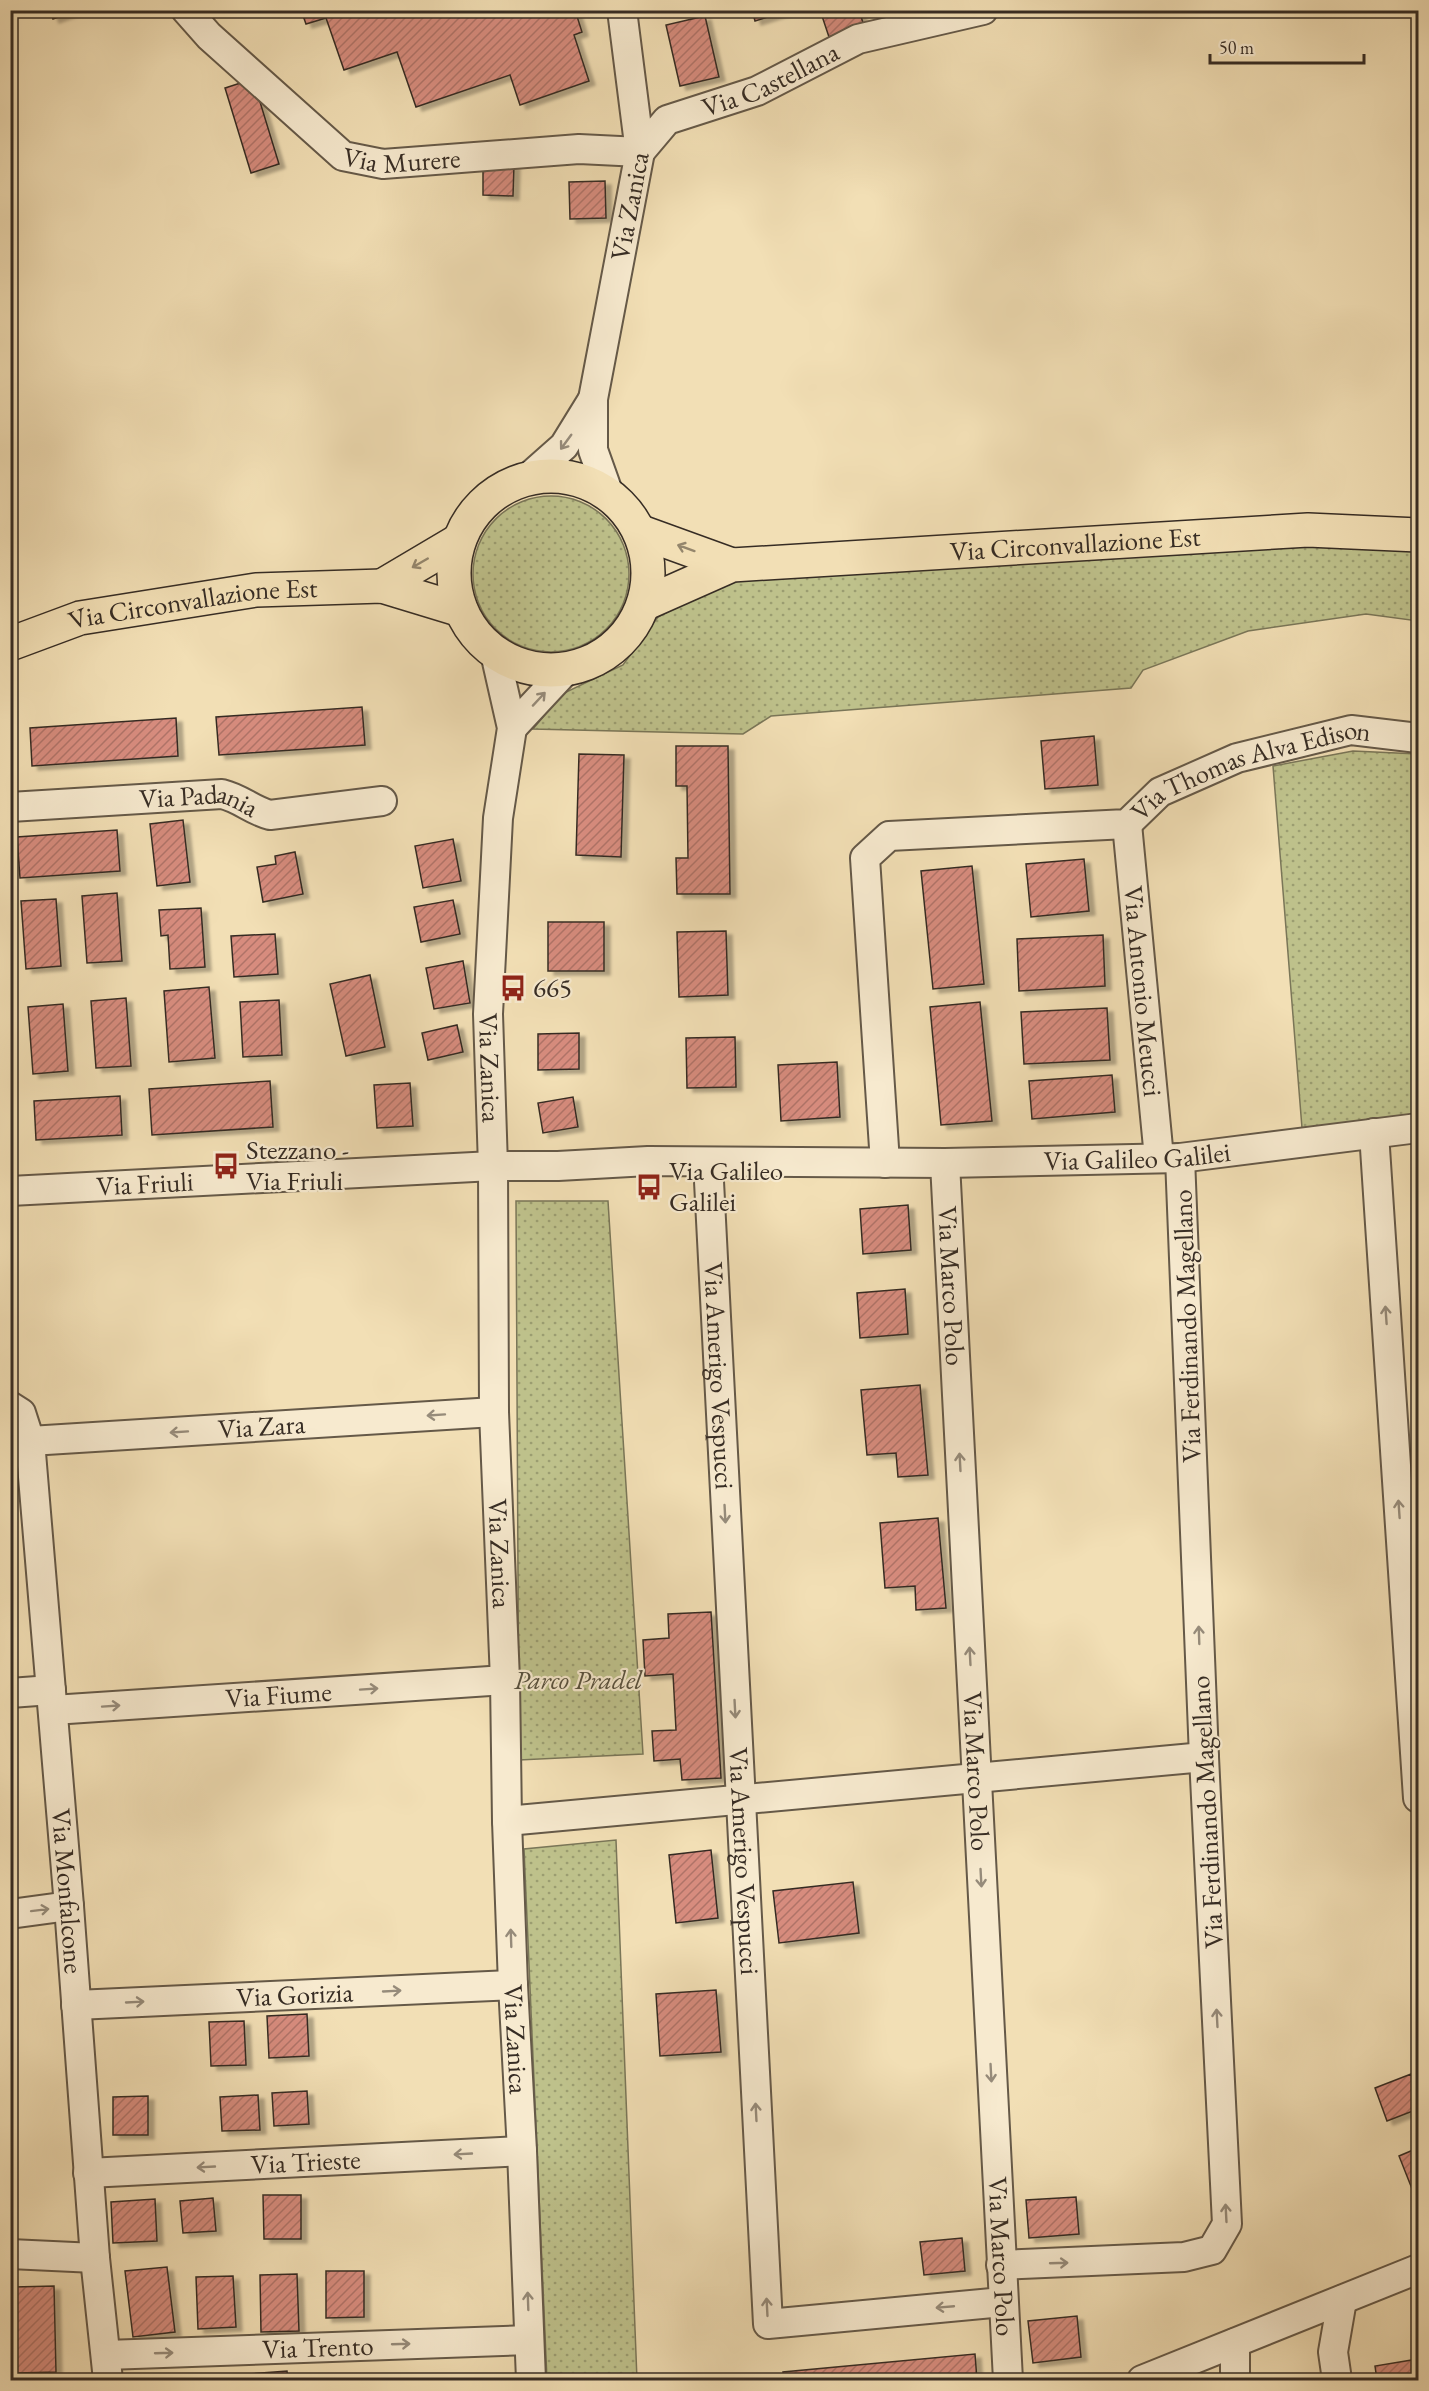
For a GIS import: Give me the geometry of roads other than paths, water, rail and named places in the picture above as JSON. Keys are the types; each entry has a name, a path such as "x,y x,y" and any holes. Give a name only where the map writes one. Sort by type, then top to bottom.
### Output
{"main road":[{"path":"570,476 608,492 627,510 641,532 649,567 644,604 633,628 614,648 591,662 566,670 528,668 495,653 475,634 461,610 453,576 458,541 474,512 498,490 529,477 570,476"},
{"name":"Via Circonvallazione Est","path":"644,604 732,565 1308,530 1419,535"},
{"name":"Via Circonvallazione Est","path":"641,532 732,565"},
{"name":"Via Circonvallazione Est","path":"382,586 458,541"},
{"name":"Via Circonvallazione Est","path":"10,644 80,618 256,590 382,586 461,610"}],"street":[{"name":"Via Murere","path":"186,10 209,36 344,156 383,164 579,149 640,152"},
{"name":"Via Zanica","path":"608,492 593,450 592,399 640,152 622,10"},
{"name":"Via Castellana","path":"640,152 667,120 757,91 858,39 983,10"},
{"name":"Via Zanica","path":"529,477 564,446 592,399"},
{"name":"Via Zanica","path":"495,653 512,728 498,818 488,1014 493,1166 494,1412 505,1680 513,1985 531,2380"},
{"path":"512,728 566,670"},
{"name":"Via Thomas Alva Edison","path":"885,1163 866,858 889,836 1127,825 1160,792 1237,758 1351,730 1419,738"},
{"name":"Via Padania","path":"10,807 222,794 239,798 254,810 270,815 382,801"},
{"name":"Via Antonio Meucci","path":"1127,825 1170,1158"},
{"name":"Via Galileo Galilei","path":"493,1166 558,1166 648,1161 945,1163 1170,1158 1419,1128"},
{"path":"1374,1133 1419,1798"},
{"name":"Via Ferdinando Magellano","path":"1001,2265 1184,2257 1212,2250 1227,2224 1204,1757 1170,1158"},
{"name":"Via Amerigo Vespucci","path":"708,1162 739,1800 768,2324 1003,2302"},
{"name":"Via Marco Polo","path":"945,1163 1008,2380"},
{"name":"Via Friuli","path":"10,1191 493,1166"},
{"name":"Via Monfalcone","path":"10,1406 21,1413 30,1441 69,1906 95,2258 107,2368"},
{"name":"Via Zara","path":"30,1441 494,1412"},
{"name":"Via Fiume","path":"10,1693 52,1700 505,1680"},
{"path":"507,1821 1204,1757"},
{"path":"10,1914 69,1906"},
{"name":"Via Gorizia","path":"76,2005 513,1985"},
{"name":"Via Trieste","path":"88,2173 522,2151"},
{"path":"10,2254 95,2258"},
{"path":"1142,2380 1419,2269"},
{"path":"1336,2380 1333,2352 1342,2300"},
{"path":"1308,2313 1333,2352"},
{"name":"Via Trento","path":"107,2368 529,2340"},
{"path":"1235,2343 1235,2380"}],"place":[{"name":"665","path":"513,988"},
{"name":"Stezzano - Via Friuli","path":"226,1166"},
{"name":"Via Galileo Galilei","path":"649,1187"}],"park label":[{"name":"Parco Pradel","path":"578,1680"}]}
